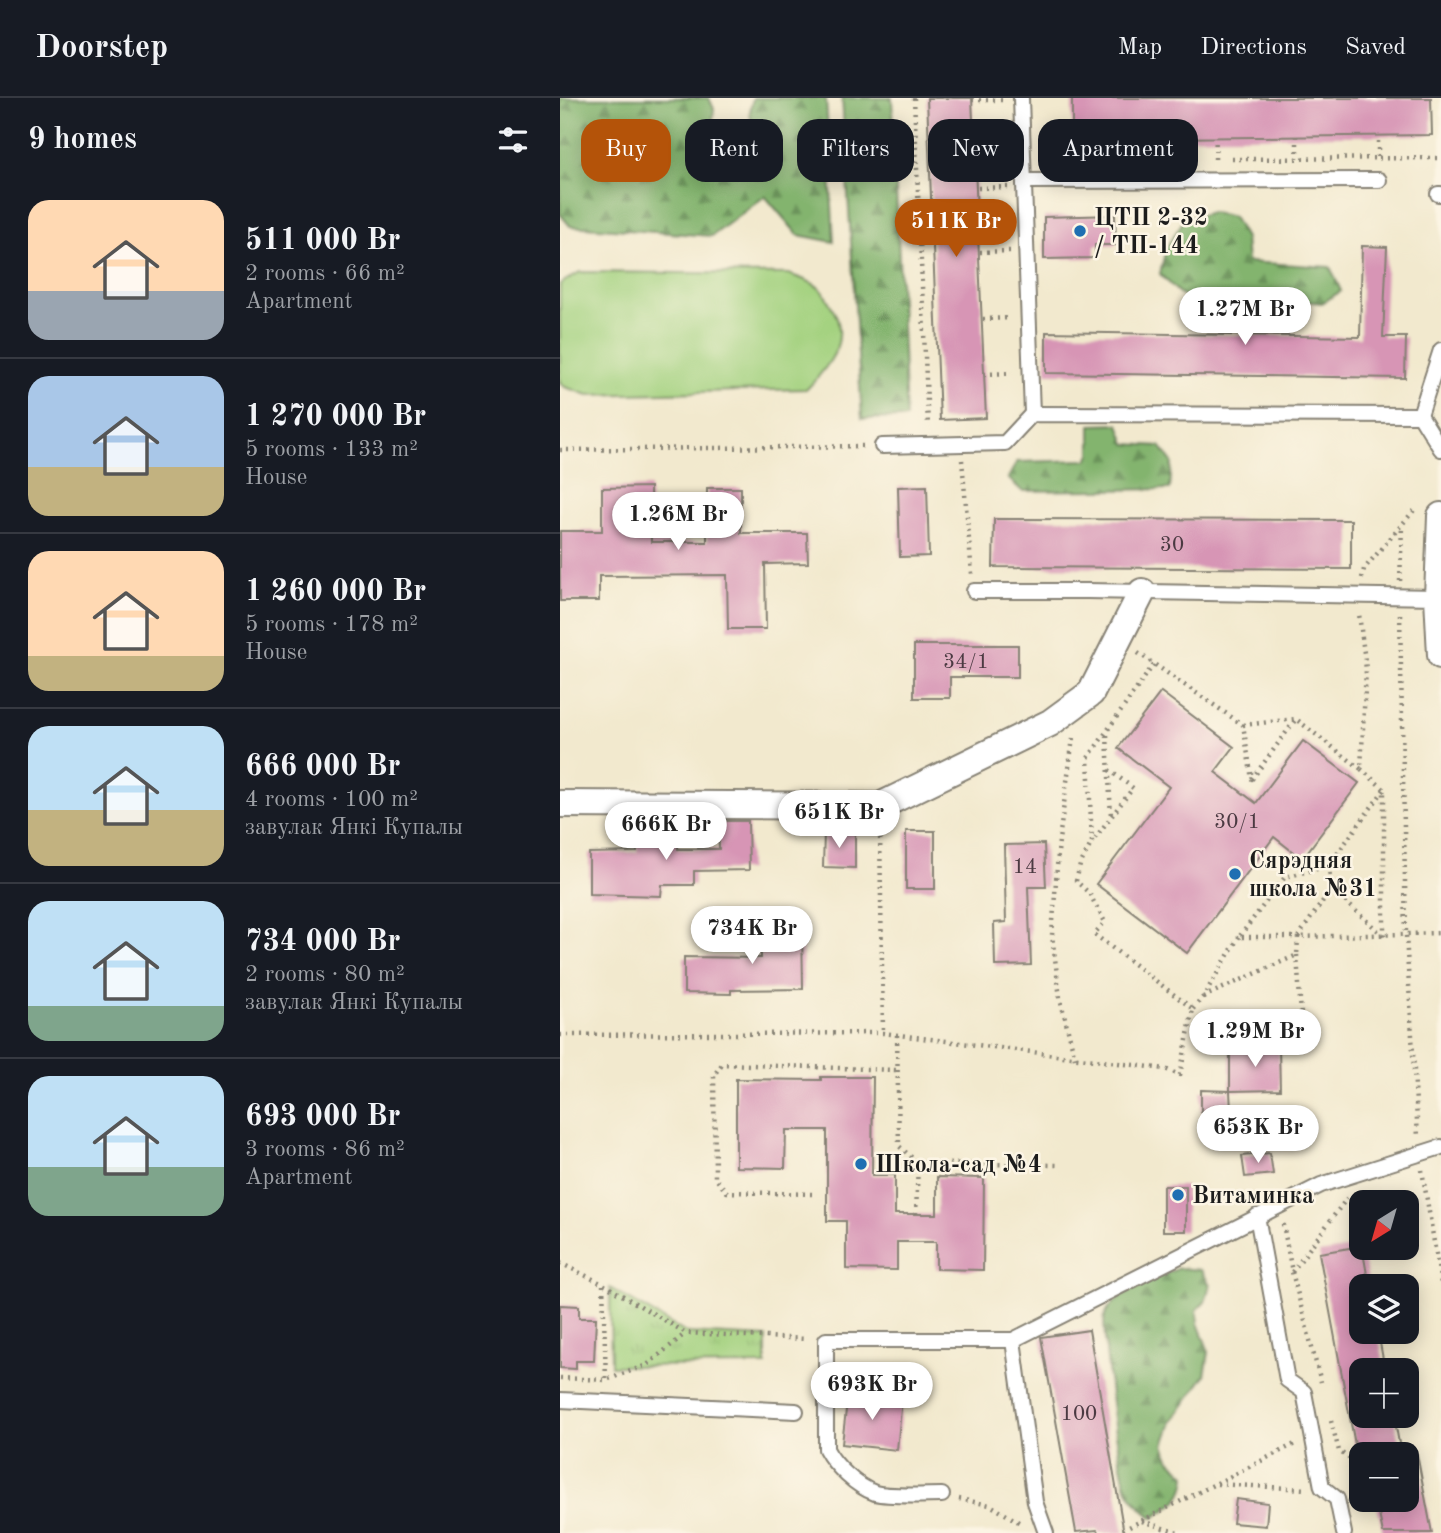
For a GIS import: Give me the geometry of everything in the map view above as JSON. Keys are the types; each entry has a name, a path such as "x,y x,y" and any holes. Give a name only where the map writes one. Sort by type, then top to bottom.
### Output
{"street":[{"path":"1441,516 1438,597 1441,655"},
{"path":"560,804 880,806 1050,723 1091,693 1142,592"}],"lane":[{"path":"881,446 1005,443 1032,414 1018,184 1021,98"},
{"path":"1018,184 1379,180"},
{"path":"1441,350 1420,415 1441,449"},
{"path":"1032,414 1420,415"},
{"path":"974,592 1438,597"},
{"path":"942,1495 877,1493 864,1487 833,1462 826,1449 826,1340 1013,1340 1321,1185 1441,1147"},
{"path":"1257,1216 1287,1380 1304,1392 1322,1487 1337,1499 1344,1533"},
{"path":"1013,1340 1035,1502 1046,1533"},
{"path":"560,1400 796,1411"}],"path":[{"path":"914,98 929,445"},
{"path":"972,100 1009,98"},
{"path":"1378,135 1378,157"},
{"path":"1297,136 1297,158"},
{"path":"1216,137 1216,159"},
{"path":"978,188 1018,184"},
{"path":"980,252 1014,251"},
{"path":"983,318 1016,318"},
{"path":"985,374 1018,373"},
{"path":"961,445 974,592"},
{"path":"560,450 881,446"},
{"path":"1402,526 1400,597 1406,935 1419,1153 1441,1284"},
{"path":"1118,640 1243,725 1296,719 1384,789 1384,936"},
{"path":"1091,842 1088,758 1154,664"},
{"path":"1361,769 1366,669"},
{"path":"1243,725 1252,779 1296,719"},
{"path":"1075,732 1070,744 1059,840 1052,935 1060,998 1075,1058"},
{"path":"1107,733 1111,818"},
{"path":"1109,770 1133,788 1091,842 1080,865 1076,881 1089,893 1105,922 1094,934 1193,1009"},
{"path":"560,1035 883,1033 1165,1069 1180,1075 1193,1009 1239,937 1285,877 1329,866 1384,789"},
{"path":"880,806 883,1033"},
{"path":"1303,1044 1298,937 1331,889 1329,866"},
{"path":"1331,889 1384,936"},
{"path":"1239,937 1441,933"},
{"path":"1203,997 1297,955"},
{"path":"897,1035 900,1146 918,1163 1058,1165"},
{"path":"812,1194 727,1192 715,1178 714,1075 722,1064 896,1070"},
{"path":"916,1214 918,1163"},
{"path":"1292,1272 1369,1169"},
{"path":"1279,1206 1292,1272 1322,1388"},
{"path":"560,1263 603,1284 686,1333 826,1340"},
{"path":"603,1284 606,1380"},
{"path":"560,1378 606,1380 646,1365 686,1333"},
{"path":"1329,1413 1339,1451 1349,1458"},
{"path":"1124,1530 1333,1426"},
{"path":"1216,1483 1302,1490 1322,1487"},
{"path":"942,1495 989,1505 1026,1526"},
{"path":"1142,1521 1178,1533"}],"green space":[{"path":"560,98 709,98 714,109 713,119 685,119 685,182 783,182 783,119 751,119 753,98 826,98 827,119 797,119 797,182 831,182 834,242 798,235 765,196 712,236 570,226 560,214"},
{"path":"842,98 892,98 893,119 843,119"},
{"path":"847,182 896,182 906,418 862,419"},
{"path":"1211,212 1233,217 1245,238 1247,262 1330,267 1341,291 1322,303 1274,298 1207,302 1181,295 1160,274 1166,248 1184,220"},
{"path":"580,272 789,274 813,283 824,294 836,315 839,338 825,369 807,389 588,395 560,383 560,284"},
{"path":"1119,424 1126,444 1160,446 1172,462 1170,489 1022,491 1008,478 1017,462 1087,460 1091,454 1091,425"},
{"path":"1179,1268 1201,1270 1210,1285 1205,1302 1197,1310 1198,1323 1209,1352 1205,1375 1172,1422 1164,1445 1170,1460 1186,1475 1183,1490 1172,1505 1153,1518 1134,1499 1123,1475 1108,1372 1105,1316 1116,1300 1126,1293"},
{"path":"610,1288 686,1333 766,1337 766,1365 611,1366"}],"building":[{"path":"927,98 972,98 973,119 928,119 928,123"},
{"path":"1072,98 1431,98 1432,135 1198,138 1198,119 1072,119"},
{"path":"930,182 976,182 986,418 940,420"},
{"name":"ЦТП 2-32 / ТП-144","path":"1115,215 1116,245 1095,245 1095,258 1044,259 1044,217"},
{"path":"1362,246 1387,247 1383,337 1406,337 1405,378 1046,373 1046,332 1360,337"},
{"path":"927,486 929,556 900,557 898,487"},
{"path":"650,487 651,542 707,542 707,488 741,488 741,533 807,533 808,563 765,564 766,629 728,629 727,575 599,576 599,601 560,601 560,531 602,531 602,488"},
{"path":"994,519 1351,520 1351,569 993,567"},
{"path":"914,645 1018,645 1018,677 950,677 950,698 914,698"},
{"path":"1161,692 1234,747 1215,772 1256,803 1303,741 1359,783 1302,859 1274,837 1187,953 1096,884 1169,787 1118,748"},
{"path":"718,821 748,821 749,870 694,871 694,885 662,885 661,896 589,894 589,853 637,852 637,832 678,833 678,849 719,849"},
{"path":"906,831 935,831 935,889 906,889"},
{"path":"824,832 855,832 855,868 823,867"},
{"path":"1044,844 1046,887 1028,887 1031,965 995,966 994,923 1006,922 1004,845"},
{"path":"760,924 802,924 803,989 731,990 731,994 684,993 684,957 761,958"},
{"path":"1230,1047 1279,1047 1280,1090 1230,1091"},
{"path":"821,1077 873,1077 872,1175 895,1175 895,1214 937,1214 937,1177 984,1178 983,1270 936,1269 936,1242 897,1242 897,1270 846,1269 846,1221 827,1221 827,1130 786,1130 785,1168 736,1167 736,1079 821,1080"},
{"path":"1201,1090 1230,1091 1231,1111 1201,1112"},
{"path":"1270,1153 1273,1174 1245,1177 1242,1156"},
{"path":"1163,1186 1186,1186 1186,1231 1163,1231"},
{"path":"1349,1248 1349,1260 1364,1260 1367,1274 1349,1274 1349,1344 1380,1344 1383,1358 1349,1358 1349,1413 1319,1253"},
{"path":"560,1305 579,1306 579,1318 596,1318 594,1361 576,1361 576,1369 560,1368"},
{"path":"1089,1330 1124,1533 1099,1533 1097,1530 1076,1532 1041,1337"},
{"path":"848,1393 902,1399 897,1450 842,1444"},
{"path":"1352,1428 1396,1428 1399,1442 1354,1442"},
{"path":"1419,1465 1432,1533 1383,1533 1379,1512 1419,1512"},
{"path":"1236,1499 1268,1503 1266,1526 1233,1523"}],"place":[{"name":"ЦТП 2-32 / ТП-144","path":"1080,231"},
{"name":"Сярэдняя школа №31","path":"1235,874"},
{"name":"Школа-сад №4","path":"861,1164"},
{"name":"Витаминка","path":"1178,1195"}]}
